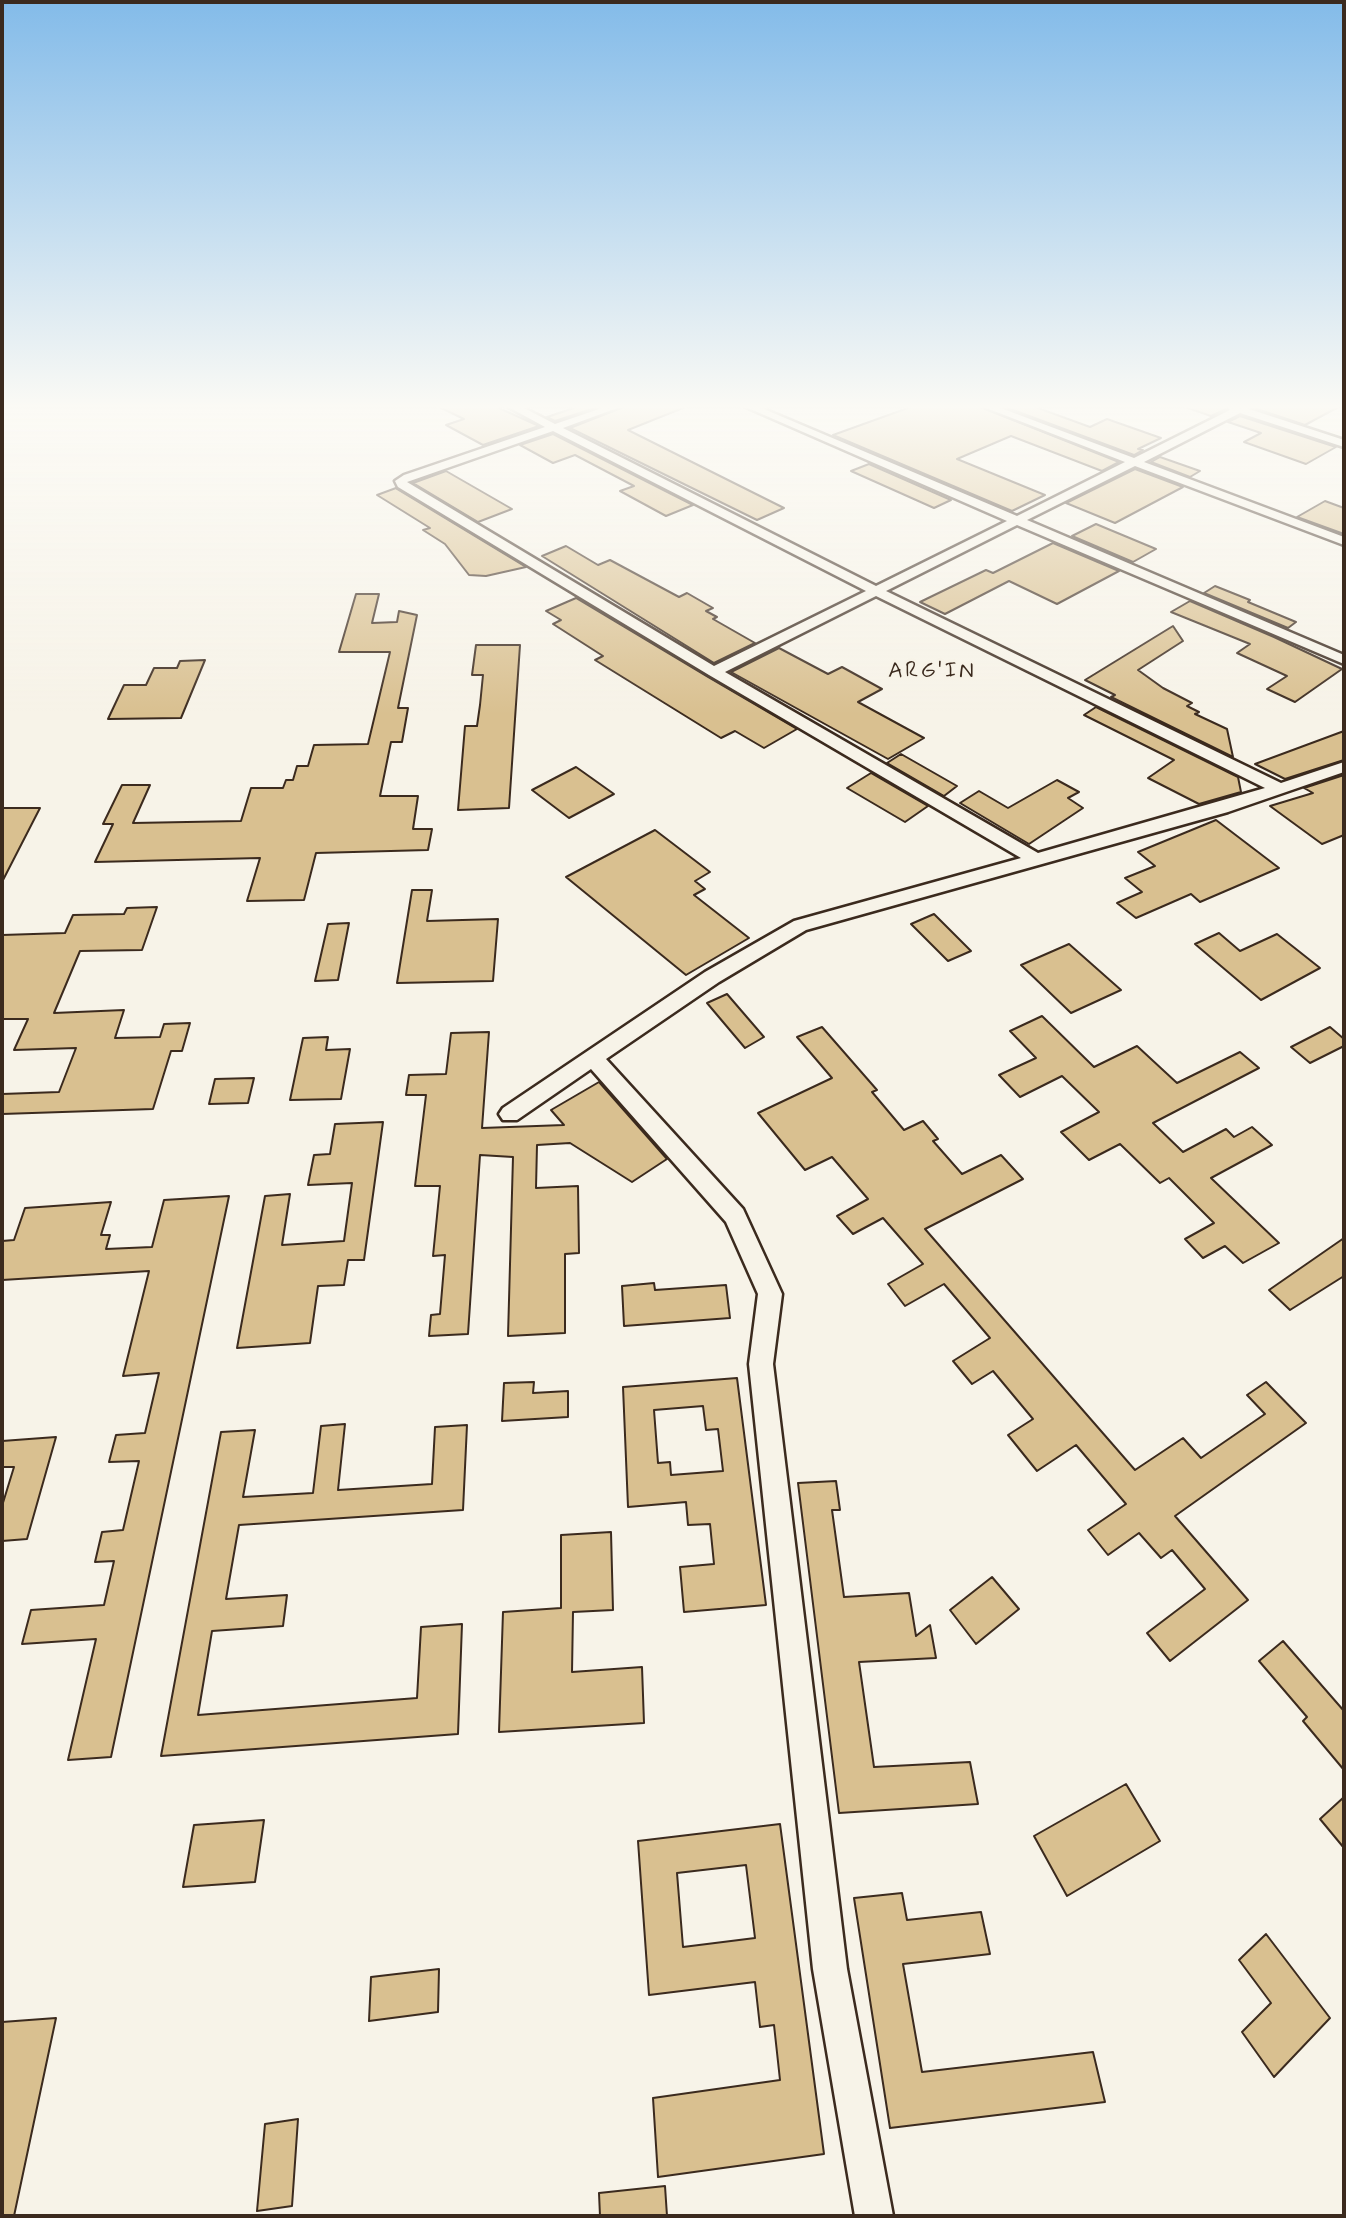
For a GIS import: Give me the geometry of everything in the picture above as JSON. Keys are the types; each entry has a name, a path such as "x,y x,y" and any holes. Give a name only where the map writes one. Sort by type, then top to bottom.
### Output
{"street":[{"path":"441,508 714,672 1037,860"},
{"path":"713,508 876,591 1279,788"},
{"path":"988,508 1344,660"},
{"path":"714,672 1041,508"},
{"path":"1255,508 1344,541"},
{"path":"510,1114 712,977 800,925 1037,860 1344,766"},
{"path":"593,1058 734,1216 770,1294 761,1364 830,1969 874,2216"}],"building":[{"path":"397,508 428,508 526,567 486,576 469,575 445,544 423,530 430,528"},
{"path":"454,508 512,509 478,522"},
{"path":"650,508 687,508 666,516"},
{"path":"732,508 784,508 757,520"},
{"path":"1077,508 1144,508 1115,523"},
{"path":"1314,508 1343,508 1344,534 1297,517"},
{"path":"1096,524 1156,549 1133,562 1072,536"},
{"path":"1053,543 1119,571 1057,604 1009,581 945,614 920,602 986,570 993,573"},
{"path":"566,546 598,565 610,560 679,597 687,593 713,608 706,611 717,617 713,619 755,643 714,663 542,556"},
{"path":"1215,586 1296,622 1288,628 1204,593"},
{"path":"356,594 379,594 372,623 397,622 399,611 417,615 398,708 408,708 402,742 391,742 380,796 418,796 413,829 432,829 428,850 316,853 304,900 247,901 260,858 95,862 113,824 103,824 122,785 150,785 133,823 241,821 251,788 283,788 286,780 293,780 297,766 308,766 314,745 368,744 390,652 339,652"},
{"path":"576,598 797,729 764,748 735,731 721,738 595,660 603,656 553,624 561,620 546,611"},
{"path":"1190,601 1342,669 1295,702 1267,689 1287,676 1237,653 1250,644 1171,612"},
{"path":"1173,626 1183,641 1138,670 1163,688 1192,703 1187,706 1199,712 1195,714 1227,729 1233,757 1111,697 1115,695 1085,680"},
{"path":"476,645 520,645 509,808 458,810 465,726 477,726 480,705 483,675 472,675"},
{"path":"779,648 828,674 842,667 882,689 858,702 924,738 888,759 731,672"},
{"path":"205,660 181,718 108,719 124,685 146,685 154,668 177,668 180,661"},
{"path":"1096,707 1238,777 1241,792 1199,804 1148,778 1174,760 1084,715"},
{"path":"1344,731 1344,760 1285,779 1255,764"},
{"path":"901,754 957,786 944,796 887,763"},
{"path":"576,767 614,794 569,818 532,790"},
{"path":"871,773 928,806 905,822 847,788"},
{"path":"1344,775 1344,835 1322,844 1270,806 1313,793 1304,788"},
{"path":"1057,780 1079,792 1068,798 1083,808 1029,844 960,803 979,791 1008,808"},
{"path":"2,808 40,808 2,882"},
{"path":"1216,820 1279,868 1200,902 1191,894 1136,918 1117,903 1142,892 1125,878 1155,866 1138,852"},
{"path":"655,830 710,872 695,881 705,889 694,895 749,938 686,975 566,877"},
{"path":"412,890 432,890 427,921 498,919 493,981 397,983"},
{"path":"157,907 142,950 80,951 54,1013 124,1010 115,1038 160,1037 164,1024 190,1023 182,1051 171,1051 153,1109 2,1114 2,1094 59,1092 76,1048 14,1050 28,1019 2,1019 2,935 65,933 73,915 124,914 127,908"},
{"path":"934,914 971,951 948,961 911,924"},
{"path":"349,923 338,980 315,981 328,924"},
{"path":"1219,933 1240,951 1277,934 1320,968 1261,1000 1195,944"},
{"path":"1069,944 1121,990 1071,1013 1021,965"},
{"path":"727,994 764,1037 745,1048 707,1003"},
{"path":"1042,1016 1094,1067 1137,1046 1177,1083 1240,1052 1259,1068 1153,1123 1183,1152 1226,1129 1234,1137 1252,1127 1272,1145 1211,1178 1279,1243 1243,1263 1225,1246 1203,1258 1185,1239 1214,1223 1169,1178 1160,1183 1120,1144 1089,1160 1061,1132 1099,1112 1062,1076 1020,1097 999,1075 1036,1058 1010,1031"},
{"path":"822,1027 877,1090 872,1092 904,1130 923,1121 938,1139 933,1141 962,1174 1001,1155 1023,1179 925,1229 1135,1470 1183,1438 1201,1458 1265,1414 1247,1395 1266,1382 1306,1423 1175,1516 1248,1600 1170,1661 1147,1633 1205,1589 1172,1550 1161,1558 1139,1533 1108,1555 1088,1530 1126,1504 1076,1445 1037,1471 1008,1435 1033,1419 993,1371 972,1384 953,1361 990,1338 944,1284 905,1306 888,1284 923,1264 883,1218 853,1234 837,1216 868,1199 832,1157 805,1170 758,1113 832,1078 797,1037"},
{"path":"1330,1027 1344,1039 1344,1046 1310,1063 1291,1047"},
{"path":"489,1032 482,1128 564,1125 551,1110 599,1082 667,1159 632,1182 570,1143 537,1145 536,1188 578,1186 579,1253 565,1254 565,1333 508,1336 513,1157 480,1155 468,1334 429,1336 431,1315 440,1314 445,1255 433,1256 440,1186 415,1186 426,1095 406,1095 409,1075 446,1074 451,1033"},
{"path":"328,1037 326,1050 350,1049 341,1099 290,1100 303,1038"},
{"path":"254,1078 248,1103 209,1104 215,1079"},
{"path":"383,1122 364,1260 348,1260 344,1285 318,1286 310,1343 237,1348 265,1196 290,1194 282,1245 344,1241 352,1183 308,1185 314,1155 330,1154 335,1124"},
{"path":"229,1196 111,1757 68,1760 96,1639 22,1644 31,1610 104,1605 114,1561 95,1562 102,1532 123,1530 139,1461 109,1462 116,1435 145,1433 159,1373 123,1376 149,1271 2,1280 2,1241 14,1240 25,1208 111,1202 101,1235 110,1235 106,1249 152,1247 164,1200"},
{"path":"1344,1238 1344,1276 1290,1310 1269,1290"},
{"path":"654,1283 655,1290 726,1285 730,1318 624,1326 622,1286"},
{"path":"737,1378 766,1605 684,1612 680,1567 714,1564 710,1524 688,1525 686,1502 628,1507 623,1387","holes":["703,1406 706,1430 718,1429 723,1471 671,1475 670,1462 658,1463 654,1410"]},
{"path":"534,1382 533,1393 568,1391 568,1417 502,1421 504,1383"},
{"path":"345,1424 338,1490 432,1484 435,1427 467,1425 463,1510 239,1525 226,1599 287,1595 283,1626 212,1631 198,1715 417,1698 421,1627 462,1624 458,1734 161,1756 221,1432 255,1430 243,1497 313,1493 321,1426"},
{"path":"56,1437 27,1539 2,1541 2,1506 14,1467 2,1467 2,1441"},
{"path":"836,1481 840,1510 832,1510 844,1597 909,1593 916,1636 930,1625 936,1658 859,1662 874,1767 970,1762 978,1804 839,1813 798,1483"},
{"path":"611,1532 613,1610 573,1612 572,1672 642,1667 644,1723 499,1732 503,1612 561,1608 561,1535"},
{"path":"992,1577 1019,1609 976,1644 950,1610"},
{"path":"1283,1641 1344,1711 1344,1770 1303,1721 1307,1717 1259,1661"},
{"path":"1126,1784 1160,1841 1067,1896 1034,1836"},
{"path":"1344,1797 1344,1848 1320,1819"},
{"path":"264,1820 255,1882 183,1887 194,1825"},
{"path":"780,1824 824,2154 658,2177 653,2098 780,2080 774,2025 760,2027 755,1982 649,1995 638,1841","holes":["746,1865 755,1938 683,1947 677,1873"]},
{"path":"902,1893 907,1920 981,1912 990,1954 903,1964 922,2072 1093,2052 1105,2102 890,2128 854,1898"},
{"path":"1266,1934 1330,2018 1274,2077 1242,2032 1271,2003 1239,1960"},
{"path":"439,1969 438,2012 369,2021 371,1977"},
{"path":"56,2018 14,2216 2,2216 2,2022"},
{"path":"298,2119 292,2206 257,2211 265,2124"},
{"path":"665,2186 667,2216 600,2216 599,2193"}],"district":[{"name":"ARG'IN","path":"932,672"}]}
